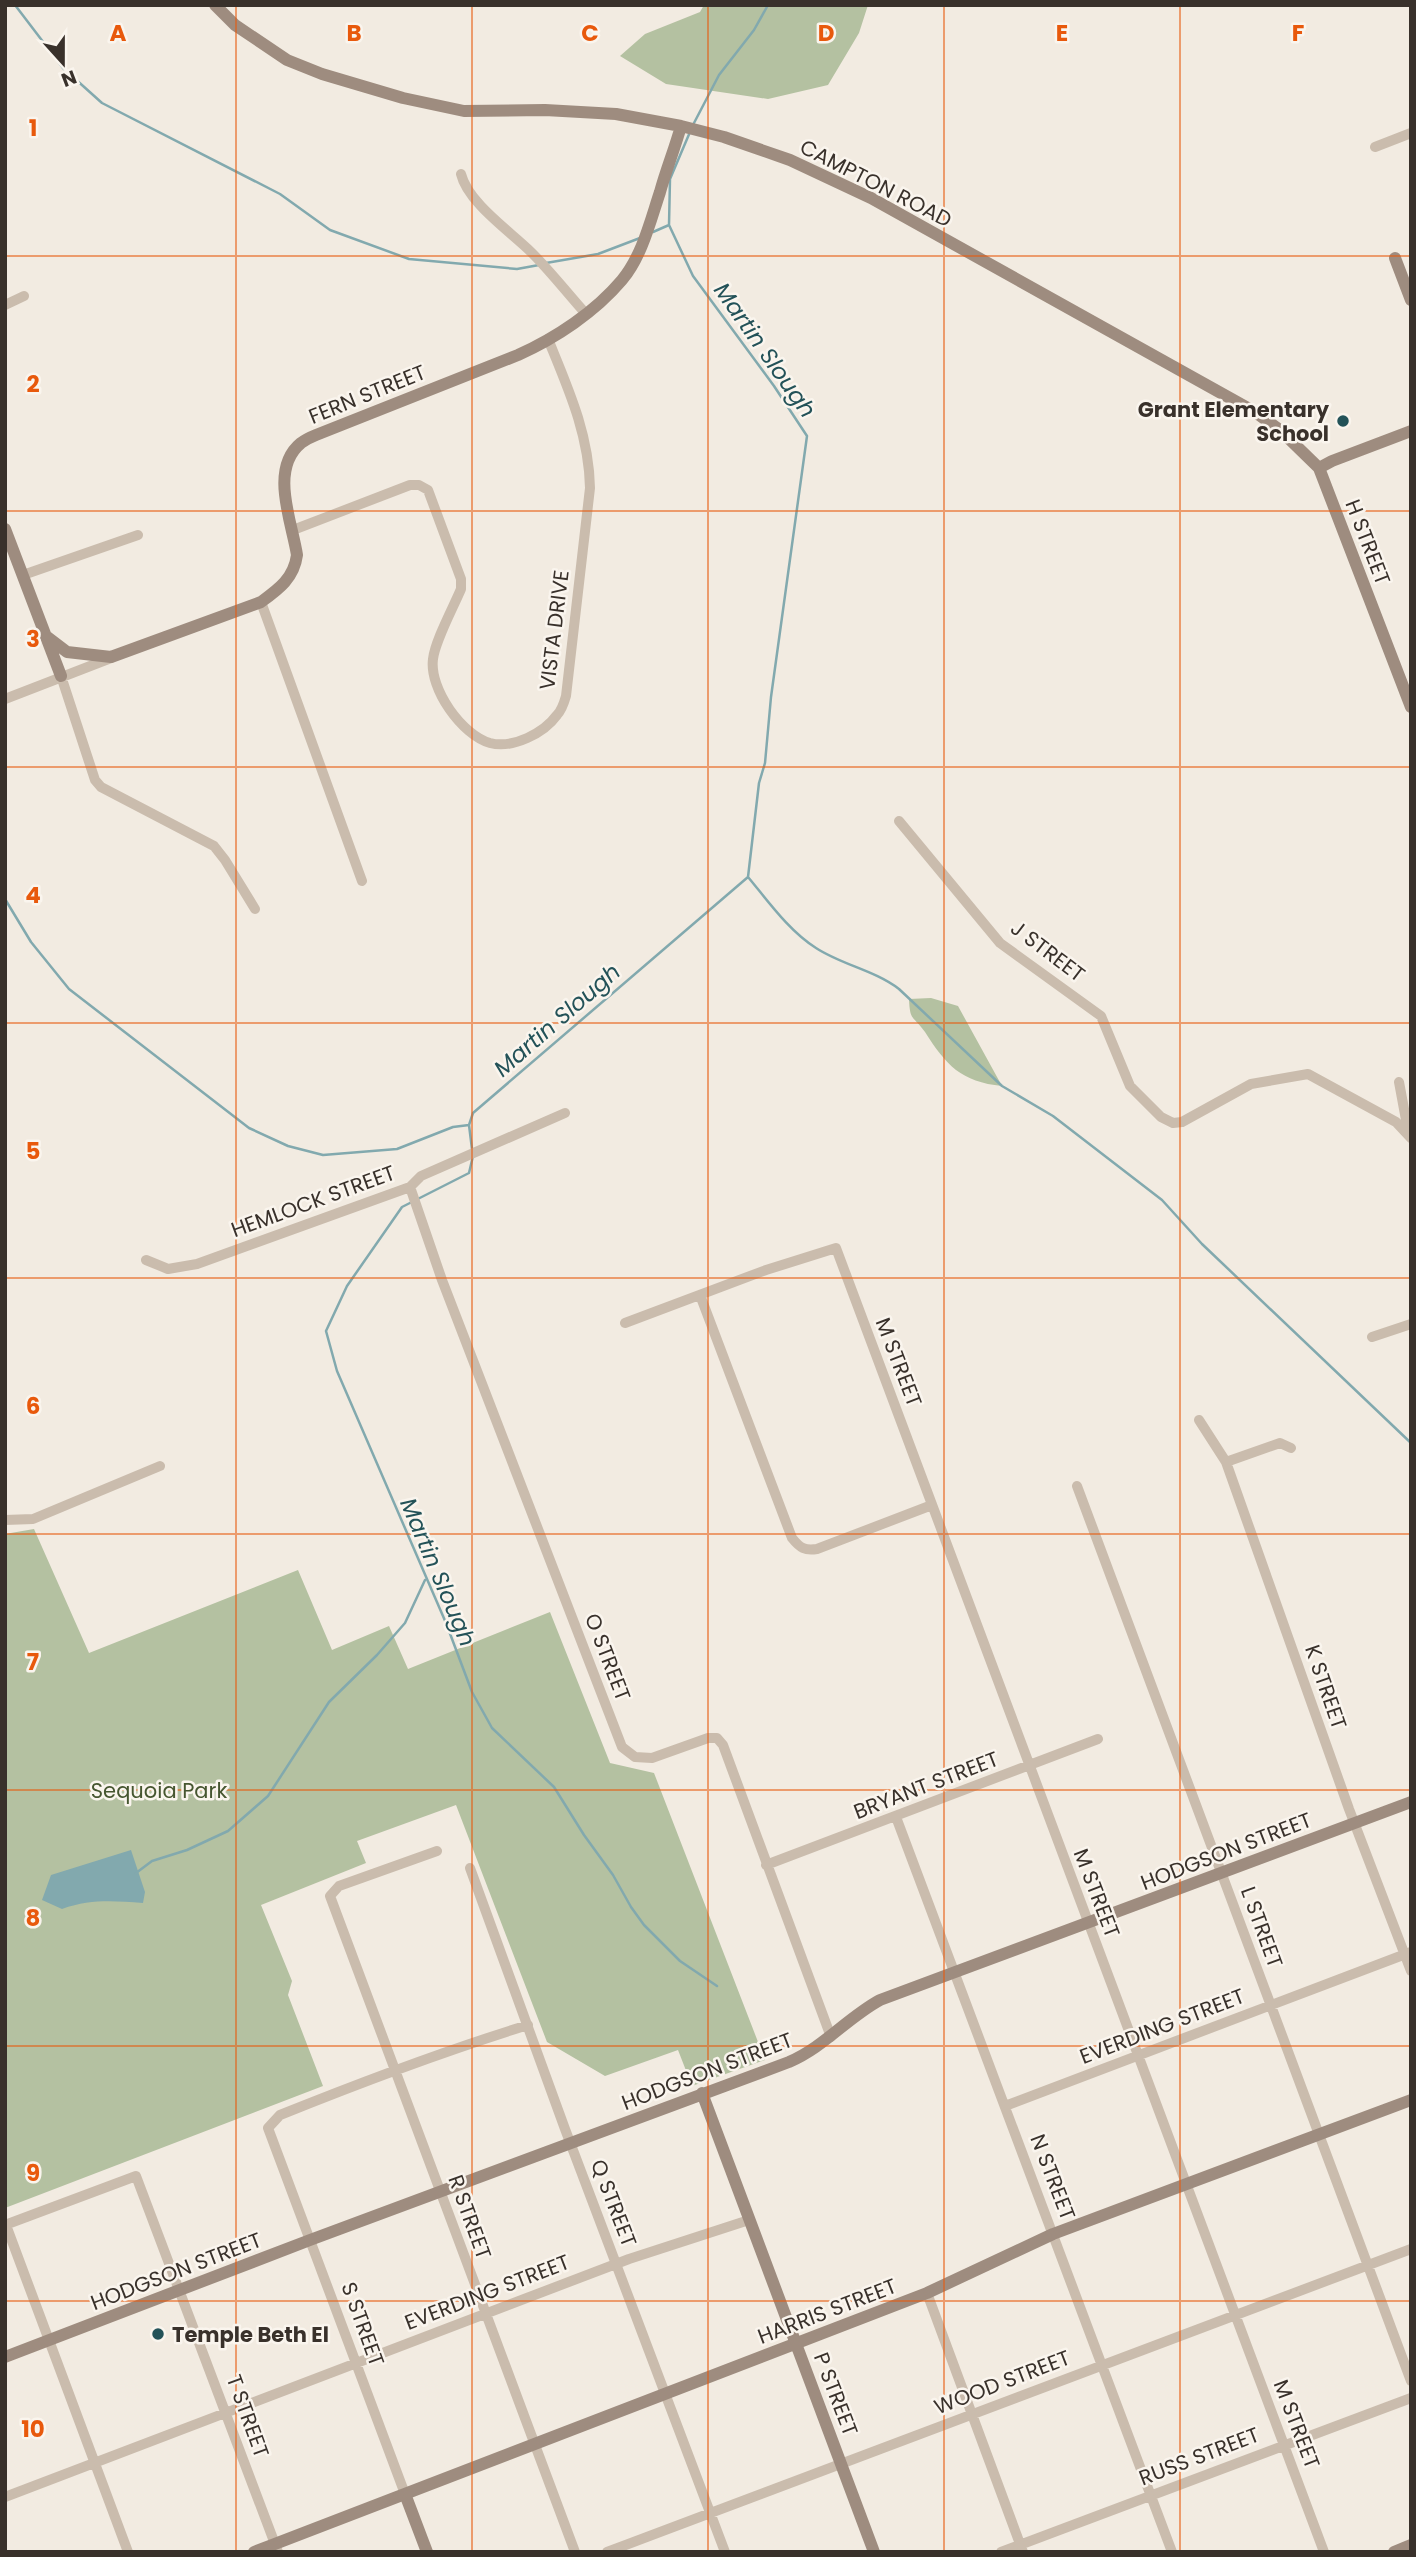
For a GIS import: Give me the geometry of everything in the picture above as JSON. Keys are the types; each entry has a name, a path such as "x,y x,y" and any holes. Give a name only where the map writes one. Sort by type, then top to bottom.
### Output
{"street":[{"name":"CAMPTON ROAD","path":"215,5 235,25 287,60 322,74 424,103 484,112 545,110 616,114 681,126 790,160 871,198 1255,412 1280,430 1319,468"},
{"name":"FERN STREET","path":"5,699 261,602 282,586 296,566 298,555 284,479 290,458 300,443 518,355 586,314 622,280 634,262 650,224 681,126"},
{"path":"1375,147 1411,134"},
{"path":"461,174 466,188 475,200 534,255 586,314"},
{"path":"1395,258 1411,300"},
{"path":"5,305 24,296"},
{"name":"VISTA DRIVE","path":"293,530 410,485 419,485 428,490 461,579 461,589 433,657 433,679 440,697 478,738 490,743 509,744 550,723 561,710 566,696 590,488 589,459 581,424 548,339"},
{"path":"1319,468 1411,431"},
{"name":"H STREET","path":"1319,468 1411,707"},
{"path":"5,529 67,689 95,780 101,788 214,846 255,909"},
{"path":"23,575 138,535"},
{"path":"261,602 362,881"},
{"path":"46,636 67,652 111,657"},
{"name":"J STREET","path":"899,821 1000,943 1101,1016 1130,1086 1161,1117 1173,1123 1182,1122 1251,1084 1308,1074 1396,1122 1410,1137"},
{"path":"1399,1082 1410,1137"},
{"name":"HEMLOCK STREET","path":"146,1260 167,1269 197,1264 410,1187 421,1176 565,1113"},
{"name":"O STREET","path":"410,1187 447,1293 622,1747 635,1757 652,1758 708,1738 717,1738 723,1745 831,2037"},
{"name":"M STREET","path":"700,1295 836,1248 1324,2552"},
{"path":"625,1323 700,1295 792,1538 807,1551 932,1505"},
{"path":"1372,1338 1411,1324"},
{"name":"K STREET","path":"1199,1420 1226,1462 1354,1824 1408,1953 1411,1972"},
{"path":"1226,1462 1280,1443 1291,1448"},
{"path":"5,1520 33,1519 160,1466"},
{"name":"L STREET","path":"1077,1486 1411,2381"},
{"name":"BRYANT STREET","path":"766,1865 1098,1739"},
{"name":"HODGSON STREET","path":"5,2357 805,2055 831,2037 860,2011 880,2000 1411,1802"},
{"name":"N STREET","path":"896,1817 1172,2552"},
{"name":"R STREET","path":"437,1851 339,1886 330,1896 575,2552"},
{"name":"Q STREET","path":"470,1868 570,2143 667,2393 725,2552"},
{"name":"EVERDING STREET","path":"1005,2106 1408,1953"},
{"path":"394,2070 461,2045 528,2025"},
{"name":"S STREET","path":"394,2070 280,2115 268,2128 427,2552"},
{"name":"P STREET","path":"702,2093 874,2552"},
{"name":"HARRIS STREET","path":"254,2552 277,2548 405,2494 926,2293 1053,2234 1411,2100"},
{"name":"T STREET","path":"6,2225 136,2176 277,2548"},
{"name":"EVERDING STREET","path":"5,2497 617,2264 749,2220"},
{"path":"6,2225 128,2552"},
{"name":"WOOD STREET","path":"607,2552 1411,2249"},
{"path":"926,2293 1022,2548"},
{"name":"RUSS STREET","path":"1001,2552 1022,2548 1150,2496 1411,2398"},
{"path":"1394,2552 1411,2545"}],"green space":[{"path":"704,5 868,5 859,33 828,85 768,99 666,84 620,56 645,34 700,12"},
{"path":"931,998 958,1006 1002,1086 965,1076 940,1054 910,1011 909,999"},
{"name":"Sequoia Park","path":"34,1529 89,1653 298,1570 332,1650 389,1626 408,1669 550,1612 610,1763 654,1773 765,2060 692,2086 678,2050 605,2076 547,2042 456,1805 357,1841 366,1863 261,1905 292,1981 288,1995 323,2086 5,2208 5,1534"}],"water":[{"path":"131,1850 145,1892 143,1903 92,1902 62,1909 42,1900 51,1875"}],"waterway":[{"path":"15,5 63,68 102,103 280,194 330,230 409,259 517,269 539,265"},
{"name":"Martin Slough","path":"694,123 719,75 754,30 768,5"},
{"name":"Martin Slough","path":"472,1149 469,1125 473,1113 748,877 807,436 774,386 693,276 669,225 670,179 690,132"},
{"path":"653,232 669,225"},
{"path":"546,263 598,254 640,238"},
{"path":"748,877 779,915 806,941 826,954 879,977 899,989 1002,1086 1053,1116 1162,1200 1202,1244 1411,1443"},
{"path":"5,899 31,942 69,989 249,1128 288,1146 323,1155 397,1149 453,1127 469,1125"},
{"name":"Martin Slough","path":"473,1156 469,1173 402,1207 347,1286 326,1331 337,1371 446,1623 472,1692 492,1728 554,1787 644,1925 680,1961 717,1986"},
{"path":"136,1873 152,1861 187,1850 228,1831 268,1796 329,1702 405,1623 425,1580"}],"place":[{"name":"Grant Elementary School","path":"1343,421"},
{"name":"Temple Beth El","path":"158,2334"}]}
